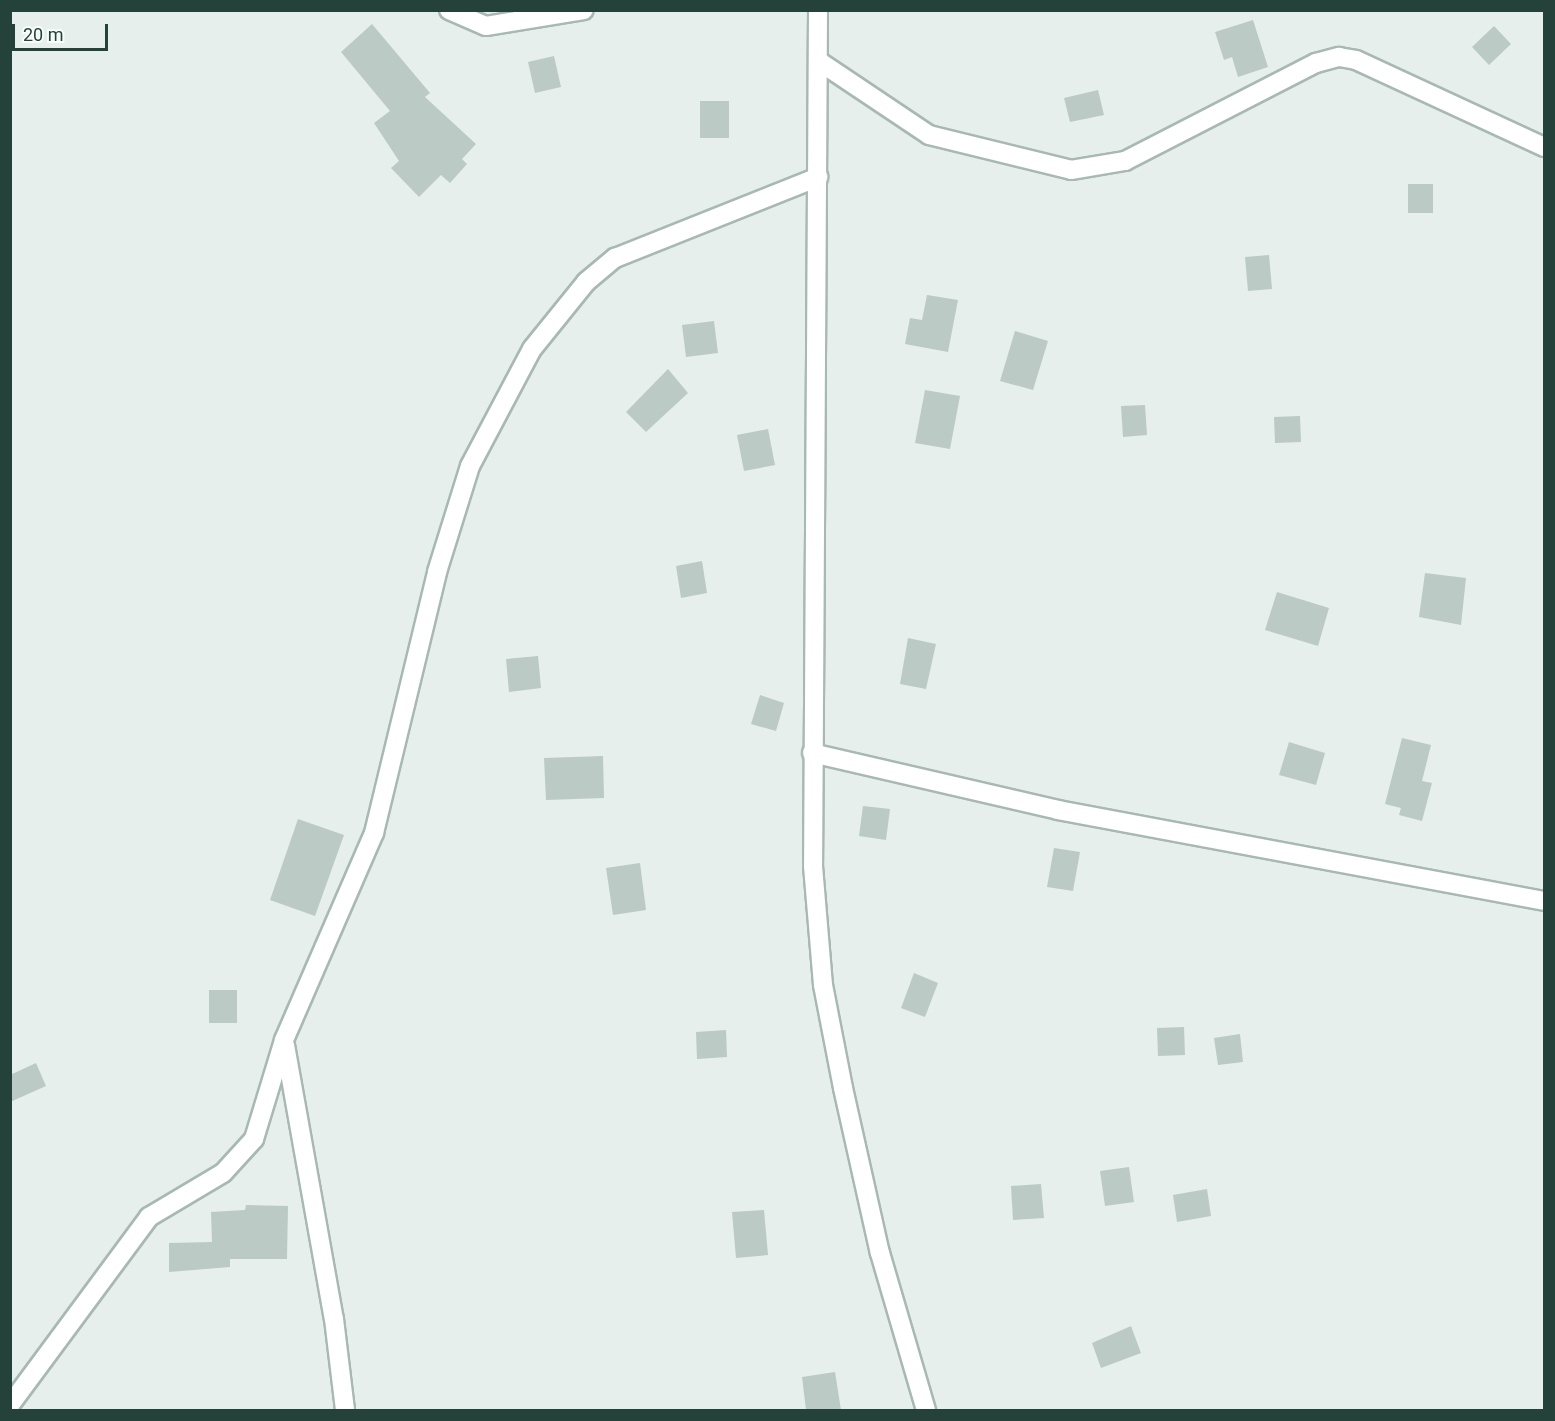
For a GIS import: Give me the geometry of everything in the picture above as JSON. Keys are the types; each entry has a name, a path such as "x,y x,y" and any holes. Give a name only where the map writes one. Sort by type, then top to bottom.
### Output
{"street":[{"path":"449,10 486,26 584,10"},
{"path":"818,10 820,62 812,753 813,866 823,985 880,1253 926,1410"},
{"path":"820,62 929,135 1071,170 1125,161 1316,63 1339,57 1356,60 1545,147"},
{"path":"10,1406 149,1217 223,1173 254,1139 284,1040 374,833 437,572 470,466 532,349 586,282 615,258 819,177"},
{"path":"812,753 1058,810 1545,901"},
{"path":"284,1040 334,1319 345,1410"}],"building":[{"path":"1253,20 1268,67 1238,77 1232,57 1224,60 1215,32"},
{"path":"372,24 430,93 425,97 476,144 462,159 467,164 450,183 441,175 419,197 391,168 399,161 374,123 390,111 341,52"},
{"path":"1494,26 1511,44 1489,65 1472,47"},
{"path":"554,56 561,87 535,93 528,62"},
{"path":"1098,90 1104,115 1070,122 1064,98"},
{"path":"700,101 729,101 729,138 700,138"},
{"path":"1408,184 1433,184 1433,213 1408,213"},
{"path":"1269,255 1272,289 1248,291 1245,257"},
{"path":"927,295 958,300 948,352 905,344 910,318 922,320"},
{"path":"714,321 718,353 686,357 682,325"},
{"path":"1015,331 1048,341 1033,390 1000,381"},
{"path":"668,369 688,393 646,432 626,412"},
{"path":"925,390 960,396 950,449 915,443"},
{"path":"1145,405 1147,435 1123,437 1121,406"},
{"path":"1300,416 1301,442 1275,443 1274,417"},
{"path":"768,429 775,465 744,471 737,435"},
{"path":"702,561 707,593 681,598 676,566"},
{"path":"1425,573 1466,578 1461,625 1419,617"},
{"path":"1277,592 1329,608 1318,646 1265,630"},
{"path":"908,638 936,644 926,689 900,684"},
{"path":"538,656 541,688 509,692 506,659"},
{"path":"760,695 784,703 776,731 751,724"},
{"path":"1402,738 1431,745 1422,781 1432,783 1422,821 1399,815 1401,808 1385,804"},
{"path":"1289,742 1325,753 1316,785 1279,775"},
{"path":"603,756 604,798 546,800 544,758"},
{"path":"863,806 890,809 886,840 859,836"},
{"path":"298,819 344,835 315,916 270,900"},
{"path":"1054,848 1080,852 1073,891 1047,887"},
{"path":"640,863 646,910 613,915 606,868"},
{"path":"914,973 938,983 925,1017 901,1008"},
{"path":"209,990 237,990 237,1023 209,1023"},
{"path":"1184,1027 1185,1055 1158,1056 1157,1028"},
{"path":"726,1030 727,1057 697,1059 696,1032"},
{"path":"1240,1034 1243,1062 1218,1065 1214,1038"},
{"path":"36,1063 46,1086 10,1102 10,1075"},
{"path":"1129,1167 1134,1202 1105,1206 1100,1171"},
{"path":"1041,1184 1044,1218 1013,1220 1011,1186"},
{"path":"1207,1189 1211,1216 1177,1222 1173,1195"},
{"path":"246,1205 288,1206 287,1259 230,1259 230,1267 169,1272 169,1243 212,1242 211,1212 245,1210"},
{"path":"764,1210 768,1255 736,1258 732,1212"},
{"path":"1131,1326 1141,1353 1101,1368 1092,1343"},
{"path":"835,1372 841,1410 806,1410 802,1377"}]}
